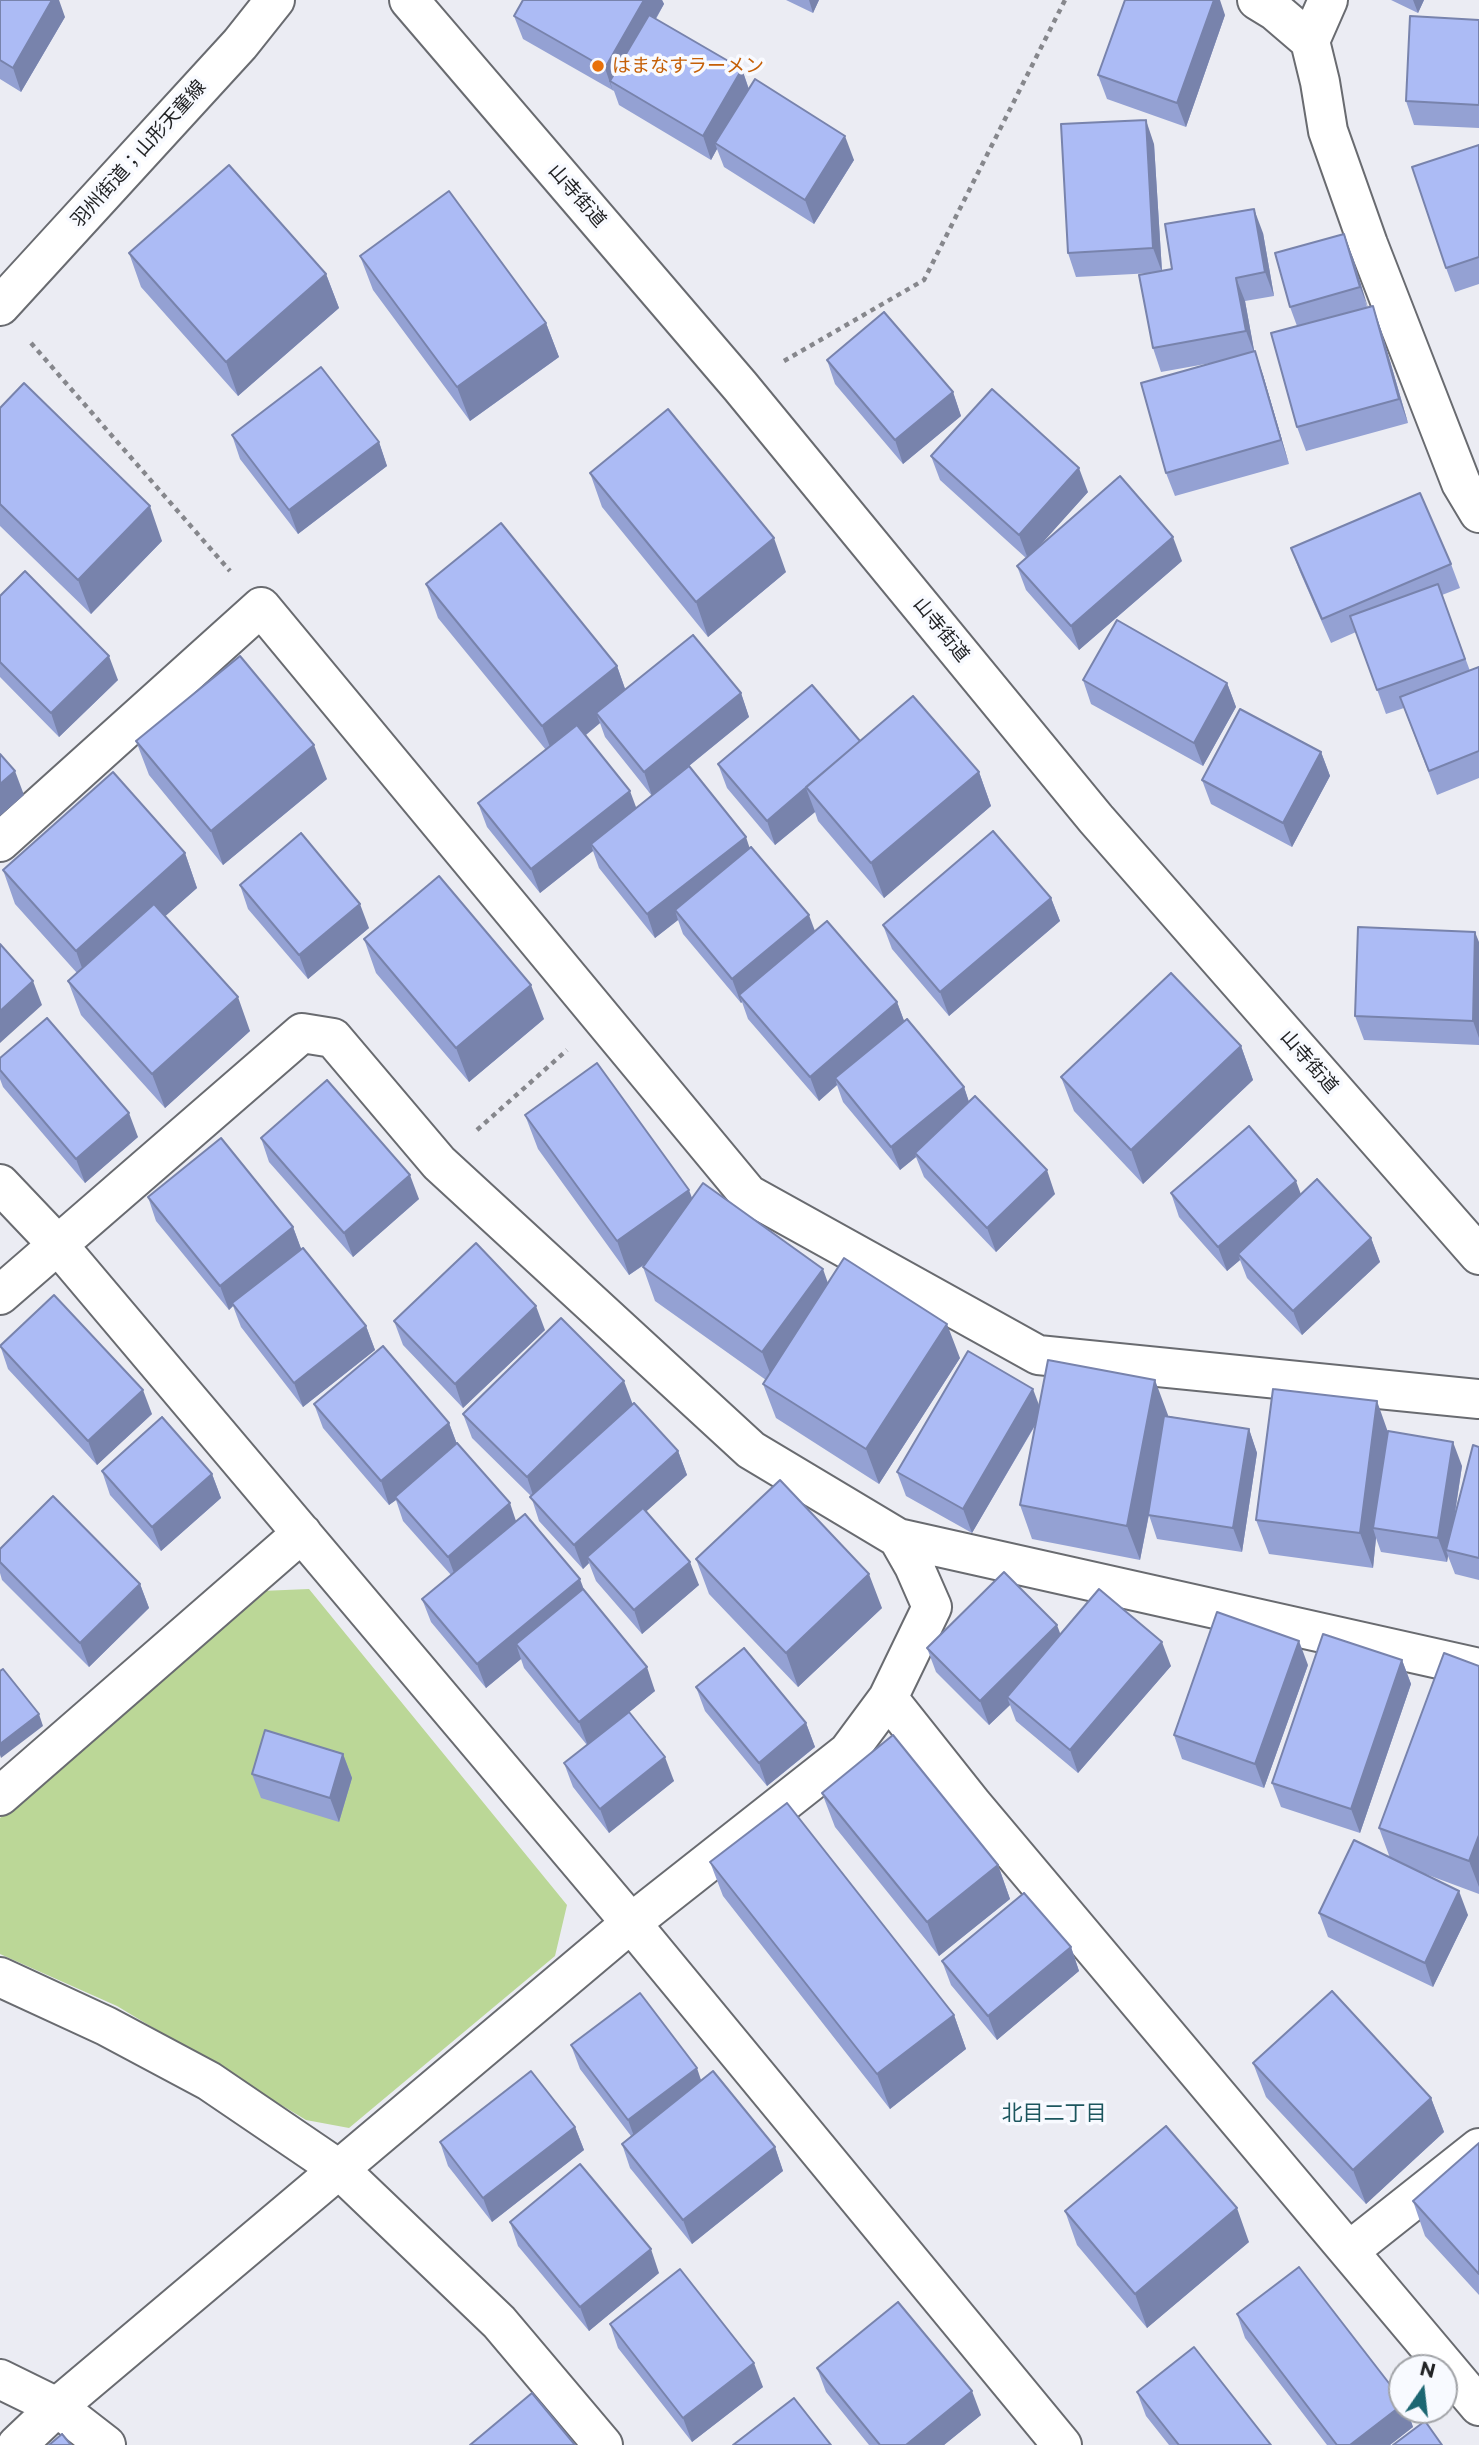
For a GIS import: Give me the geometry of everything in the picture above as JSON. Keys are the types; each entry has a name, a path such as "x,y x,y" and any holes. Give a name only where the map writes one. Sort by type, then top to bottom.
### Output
{"main road":[{"name":"羽州街道；山形天童線","path":"0,306 240,44 275,0"},
{"name":"山寺街道","path":"409,0 740,386 1096,819 1479,1255"},
{"path":"1257,0 1275,11 1310,41 1328,131 1368,244 1461,483 1479,513"},
{"path":"1310,41 1328,0"},
{"path":"0,842 261,607 748,1194 1038,1354 1479,1399"},
{"path":"0,1295 302,1033 332,1038 439,1163 751,1450 898,1538 1479,1668"},
{"path":"0,1184 58,1245 631,1923 1050,2441"},
{"path":"0,1796 302,1533"},
{"path":"16,2445 57,2407 631,1923 848,1752 888,1698 932,1607 898,1538"},
{"path":"888,1698 973,1805 1479,2406"},
{"path":"0,1977 106,2026 209,2081 340,2170 499,2322 603,2445"},
{"path":"1349,2251 1479,2148"},
{"path":"0,2378 57,2407 106,2445"}],"path":[{"path":"740,386 924,280 1065,0"},
{"path":"27,339 261,607"},
{"path":"439,1163 602,1019"}],"green space":[{"path":"309,1589 567,1905 555,1956 349,2128 306,2120 117,2006 0,1954 0,1818 261,1591"}],"building":[{"path":"0,0 52,0 13,68 0,60"},
{"path":"523,0 644,0 605,68 514,16"},
{"path":"1125,0 1214,0 1177,103 1098,75"},
{"path":"649,15 742,69 703,136 610,81"},
{"path":"1410,16 1479,20 1479,105 1406,101"},
{"path":"755,79 845,136 805,200 715,143"},
{"path":"1146,120 1153,248 1068,253 1061,124"},
{"path":"1479,145 1479,257 1446,268 1412,167"},
{"path":"229,165 326,274 226,362 129,253"},
{"path":"449,191 546,323 457,387 360,256"},
{"path":"1254,209 1265,272 1236,278 1246,331 1153,348 1139,275 1172,269 1165,224"},
{"path":"1344,234 1360,287 1290,307 1275,253"},
{"path":"1373,306 1399,399 1297,427 1271,333"},
{"path":"884,312 953,392 895,440 827,360"},
{"path":"1255,351 1281,440 1166,473 1141,383"},
{"path":"321,367 379,442 289,510 232,435"},
{"path":"24,383 150,506 78,580 0,504 0,408"},
{"path":"992,389 1079,468 1019,535 931,456"},
{"path":"668,409 774,538 696,602 590,473"},
{"path":"1120,476 1173,537 1071,626 1017,566"},
{"path":"1420,493 1451,564 1322,619 1291,548"},
{"path":"501,523 617,666 542,726 426,584"},
{"path":"25,571 109,656 51,713 0,662 0,596"},
{"path":"1438,584 1465,659 1377,690 1350,616"},
{"path":"1117,620 1227,683 1194,743 1083,680"},
{"path":"693,635 741,693 644,772 596,713"},
{"path":"240,656 314,745 211,831 136,741"},
{"path":"1479,667 1479,751 1429,771 1400,697"},
{"path":"812,685 860,741 767,821 718,764"},
{"path":"913,696 979,772 871,863 806,787"},
{"path":"1240,709 1321,752 1283,823 1202,780"},
{"path":"577,725 630,791 531,869 478,803"},
{"path":"0,754 15,771 0,784"},
{"path":"689,766 746,837 647,914 591,844"},
{"path":"113,772 185,853 76,951 3,870"},
{"path":"993,831 1051,898 940,992 883,925"},
{"path":"301,833 360,904 299,955 240,885"},
{"path":"751,847 809,915 732,979 675,910"},
{"path":"439,876 531,985 456,1048 364,939"},
{"path":"154,904 238,997 152,1074 68,981"},
{"path":"827,921 897,1002 810,1077 739,995"},
{"path":"1358,927 1475,932 1473,1021 1355,1016"},
{"path":"0,944 33,981 0,1011"},
{"path":"1171,973 1241,1046 1131,1150 1061,1077"},
{"path":"47,1018 129,1113 76,1159 0,1070 0,1058"},
{"path":"907,1019 964,1087 891,1147 835,1078"},
{"path":"597,1063 689,1190 617,1241 525,1115"},
{"path":"327,1080 410,1175 344,1233 261,1138"},
{"path":"975,1096 1047,1170 987,1228 915,1153"},
{"path":"1249,1126 1296,1181 1218,1247 1171,1193"},
{"path":"221,1138 293,1227 220,1286 148,1197"},
{"path":"1317,1179 1371,1238 1293,1311 1238,1254"},
{"path":"703,1183 823,1269 762,1352 643,1267"},
{"path":"476,1243 536,1306 455,1384 394,1321"},
{"path":"303,1248 366,1326 294,1383 232,1303"},
{"path":"844,1258 947,1324 866,1449 763,1384"},
{"path":"54,1295 143,1390 88,1441 0,1346"},
{"path":"561,1318 624,1381 527,1477 463,1414"},
{"path":"383,1346 449,1423 381,1481 314,1404"},
{"path":"968,1351 1033,1389 963,1509 897,1472"},
{"path":"1048,1360 1155,1380 1127,1526 1020,1505"},
{"path":"1273,1389 1377,1401 1360,1533 1256,1520"},
{"path":"634,1403 678,1451 574,1545 530,1497"},
{"path":"1164,1416 1249,1429 1233,1528 1148,1515"},
{"path":"162,1417 212,1474 152,1527 102,1471"},
{"path":"1388,1431 1453,1442 1438,1538 1373,1528"},
{"path":"457,1443 510,1503 448,1557 395,1497"},
{"path":"1473,1445 1479,1447 1479,1558 1446,1550"},
{"path":"780,1480 869,1574 786,1653 696,1559"},
{"path":"53,1496 140,1584 80,1643 0,1562 0,1549"},
{"path":"643,1508 690,1562 634,1610 587,1557"},
{"path":"525,1514 580,1579 477,1664 422,1599"},
{"path":"1004,1572 1057,1625 980,1701 927,1648"},
{"path":"583,1589 647,1667 579,1722 516,1644"},
{"path":"1099,1589 1162,1642 1070,1750 1007,1697"},
{"path":"1217,1612 1299,1641 1255,1764 1174,1735"},
{"path":"1323,1634 1402,1660 1351,1809 1272,1783"},
{"path":"744,1648 806,1723 759,1763 696,1687"},
{"path":"1444,1653 1479,1666 1479,1835 1469,1861 1379,1828"},
{"path":"3,1669 39,1714 0,1744 0,1671"},
{"path":"629,1712 665,1757 600,1809 564,1763"},
{"path":"265,1730 343,1754 330,1798 252,1774"},
{"path":"893,1735 998,1865 927,1922 822,1793"},
{"path":"787,1803 954,2015 877,2074 710,1862"},
{"path":"1354,1840 1459,1891 1425,1963 1319,1913"},
{"path":"1024,1893 1071,1947 988,2016 942,1961"},
{"path":"1332,1991 1431,2098 1353,2170 1253,2063"},
{"path":"640,1993 697,2068 628,2120 571,2045"},
{"path":"531,2071 575,2127 483,2198 440,2142"},
{"path":"713,2071 775,2147 683,2220 622,2144"},
{"path":"1166,2126 1237,2208 1135,2294 1065,2211"},
{"path":"1479,2143 1479,2274 1413,2201"},
{"path":"580,2164 651,2249 580,2307 510,2222"},
{"path":"1299,2267 1388,2382 1388,2416 1350,2445 1337,2445 1237,2314"},
{"path":"680,2269 754,2363 683,2418 610,2324"},
{"path":"898,2302 972,2391 906,2445 880,2445 817,2368"},
{"path":"1194,2347 1271,2445 1179,2445 1137,2392"},
{"path":"532,2393 575,2445 470,2445"},
{"path":"794,2398 831,2445 733,2445"},
{"path":"1421,2424 1427,2424 1442,2445 1393,2445"},
{"path":"62,2434 71,2445 49,2445"}],"place":[{"name":"はまなすラーメン","path":"598,66"}],"district":[{"name":"北目二丁目","path":"1054,2114"}]}
